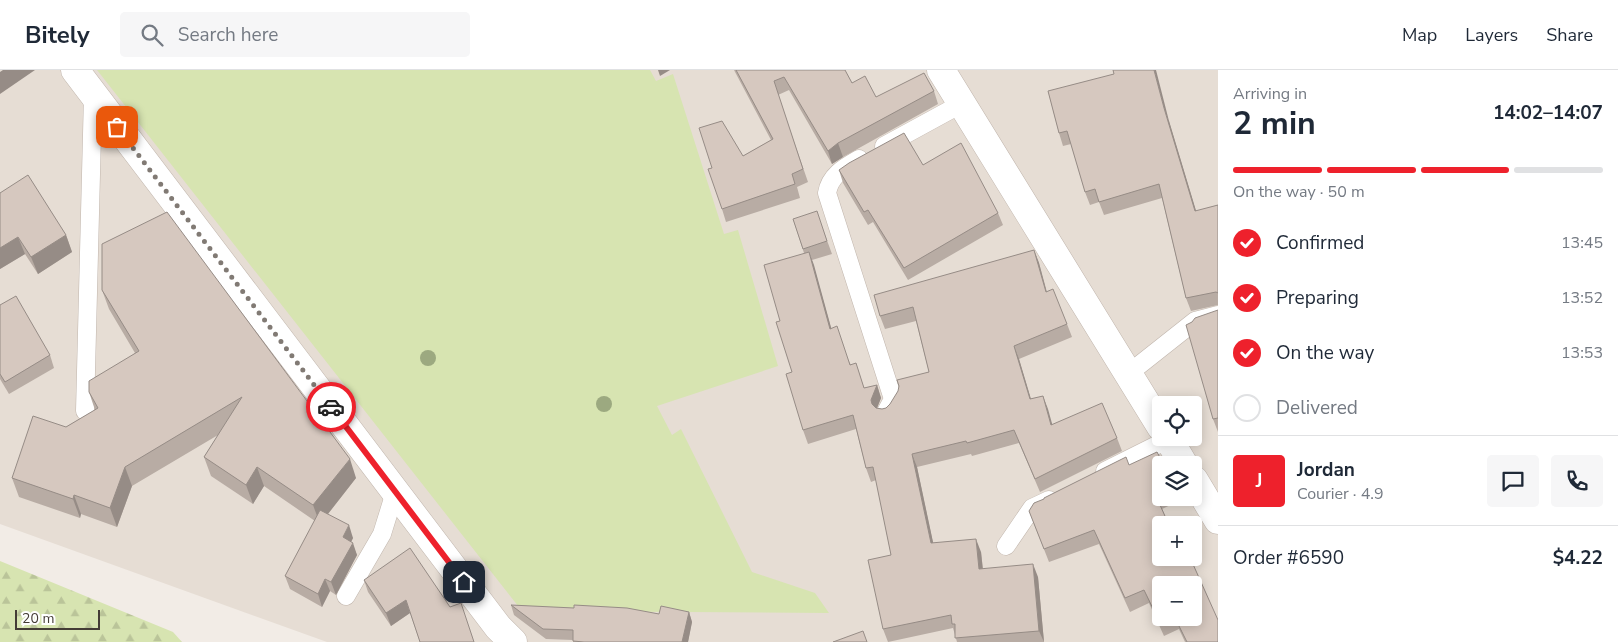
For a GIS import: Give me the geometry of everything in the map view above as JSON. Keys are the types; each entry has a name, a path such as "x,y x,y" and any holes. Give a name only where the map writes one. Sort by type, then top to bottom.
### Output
{"street":[{"path":"74,70 498,627 513,642"},
{"path":"941,70 1152,413"},
{"path":"1202,493 1218,520"}],"lane":[{"path":"85,411 93,96"},
{"path":"886,412 893,399 828,198 828,186 838,171 961,104"},
{"path":"1128,374 1195,321 1218,315"},
{"path":"1092,478 1152,443"},
{"path":"1006,546 1032,508 1066,491"},
{"path":"346,596 382,534 395,492"}],"shaded area":[{"path":"0,70 1218,70 1218,642 327,642 0,524"}],"green space":[{"path":"97,70 650,70 656,81 673,74 724,234 738,230 778,366 657,406 672,435 681,429 752,572 815,593 829,613 522,611"},
{"path":"0,561 173,632 182,642 0,642"}],"building":[{"path":"736,70 845,70 852,83 865,76 876,97 924,73 934,91 838,143 828,151 784,77 774,81 803,169 792,174 795,184 722,209 708,169 712,168 699,128 722,121 743,156 773,139"},
{"path":"1113,70 1154,70 1195,211 1218,205 1218,293 1186,298 1159,184 1099,202 1095,189 1085,192 1067,131 1059,133 1048,91 1114,74"},
{"path":"904,133 923,165 961,143 998,213 904,268 868,210 864,212 839,170"},
{"path":"28,175 66,235 31,257 18,237 0,248 0,193"},
{"path":"817,211 827,241 803,249 793,219"},
{"path":"167,212 350,459 313,505 257,467 246,485 204,457 242,397 125,467 110,508 74,495 73,499 12,478 33,416 66,427 98,408 89,392 89,381 139,351 102,290 102,244"},
{"path":"1034,250 1046,292 1053,289 1067,324 1014,346 1030,399 1043,396 1051,425 1102,403 1117,438 1035,479 1014,430 967,443 966,441 912,454 931,543 976,539 979,569 1033,564 1039,631 955,638 955,624 952,624 951,615 883,629 868,560 891,555 873,467 866,468 853,415 803,430 786,374 792,372 776,322 780,321 764,265 809,252 830,329 837,326 850,365 856,363 864,388 877,385 871,400 876,408 882,409 890,404 898,391 897,380 929,372 913,307 880,316 874,295"},
{"path":"16,296 50,355 5,382 0,374 0,305"},
{"path":"1218,310 1218,418 1213,419 1186,325 1195,318"},
{"path":"1157,452 1159,456 1152,456 1152,506 1160,506 1165,516 1152,516 1152,566 1194,566 1198,576 1152,576 1152,606 1144,590 1125,598 1094,530 1044,549 1029,511 1034,503 1126,457 1129,465"},
{"path":"320,510 349,525 343,537 353,543 331,582 325,579 318,594 285,576"},
{"path":"410,548 450,607 461,603 474,642 420,642 406,600 386,613 364,580"},
{"path":"1202,584 1218,620 1218,642 1187,642 1179,626 1202,626"},
{"path":"511,605 574,608 574,605 627,608 659,614 661,606 689,612 682,642 584,642 573,641 573,630 543,629"},
{"path":"863,631 867,642 833,642"}],"way so far":[{"path":"117,127 331,407"}],"route":[{"path":"331,407 464,582"}]}
